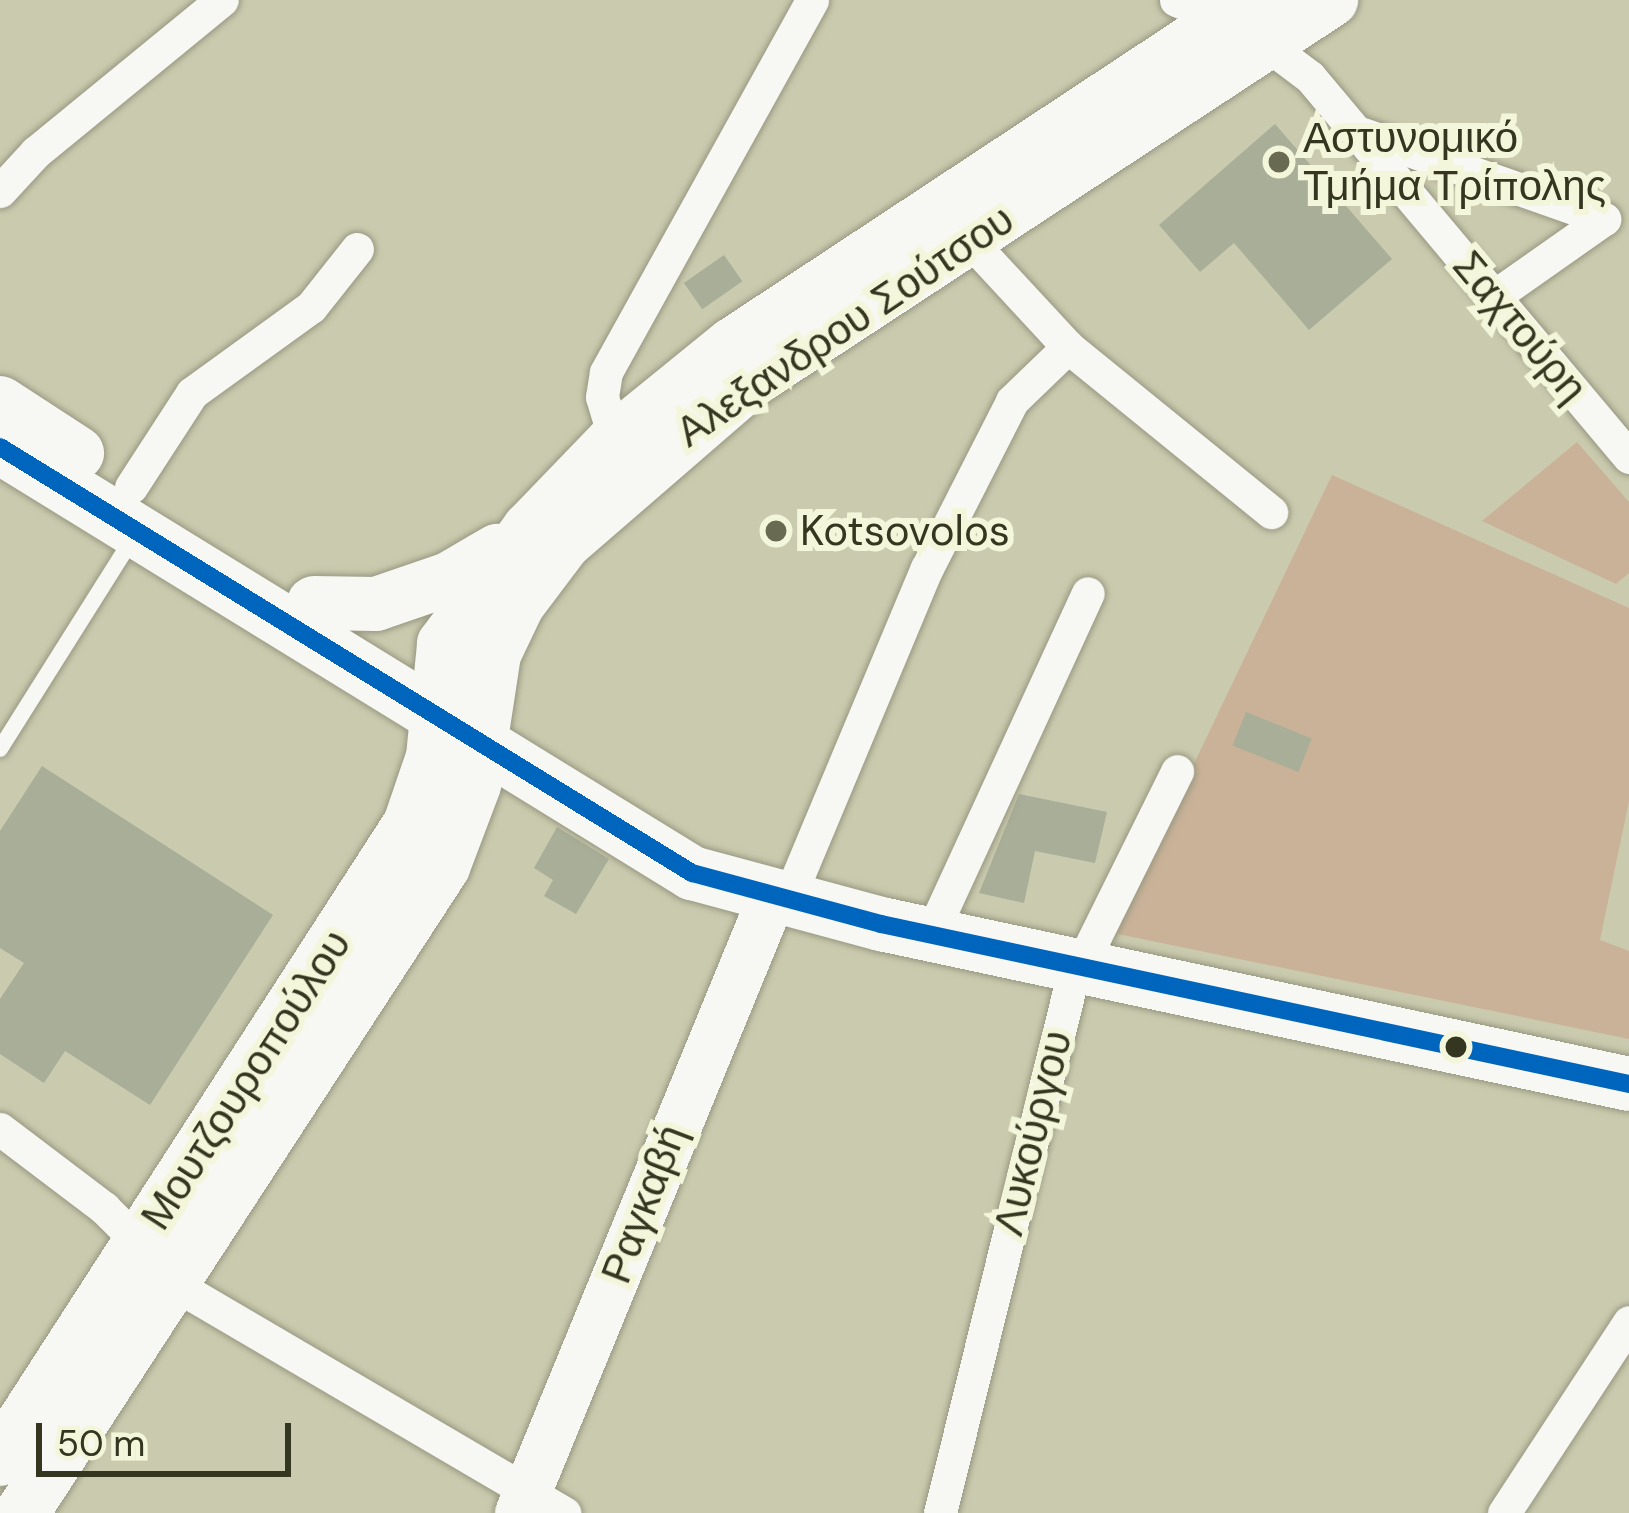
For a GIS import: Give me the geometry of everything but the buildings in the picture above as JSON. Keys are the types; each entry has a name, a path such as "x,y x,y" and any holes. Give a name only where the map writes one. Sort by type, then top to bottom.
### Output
{"main road":[{"name":"Αλεξανδρου Σούτσου","path":"459,714 449,632 529,529 615,440 732,345 1237,10 1330,0"},
{"name":"Αλεξανδρου Σούτσου","path":"459,714 488,672 518,604 606,500 752,380 970,241 1237,10"},
{"path":"1,438 314,604 596,818 692,873 779,899 1051,948 1629,1084"},
{"path":"134,510 459,714 779,899"},
{"path":"314,604 376,604 413,593 529,529"},
{"name":"Μουτζουροπούλου","path":"0,1459 154,1264 443,867 459,714"},
{"name":"Μουτζουροπούλου","path":"22,1513 154,1264 400,840 459,714"},
{"path":"443,867 491,819 551,810 596,818"}],"street":[{"path":"0,191 36,152 222,0"},
{"path":"615,440 602,398 606,372 812,0"},
{"name":"Σαχτούρη","path":"1237,10 1361,133 1629,457"},
{"path":"1361,133 1621,223"},
{"path":"1493,297 1621,223"},
{"path":"970,241 1068,347 1271,512"},
{"path":"134,510 192,393 311,307 358,249"},
{"path":"779,899 927,568 1012,400 1068,347"},
{"path":"952,930 1088,592"},
{"name":"Λυκούργου","path":"940,1513 1051,948 1177,771"},
{"name":"Ραγκαβή","path":"537,1506 779,899"},
{"path":"0,1129 104,1208 154,1264 537,1506"},
{"path":"1504,1513 1629,1322"}],"lane":[{"path":"0,749 134,510"}],"shaded area":[{"path":"1577,442 1629,502 1629,573 1616,584 1482,521"},
{"path":"1332,475 1629,608 1629,801 1600,940 1629,951 1629,1039 1113,933"}],"transit line":[{"path":"0,447 692,873 881,924 1629,1084"}],"place":[{"name":"Αστυνομικό Τμήμα Τρίπολης","path":"1279,162"},
{"name":"Kotsovolos","path":"776,531"}]}
